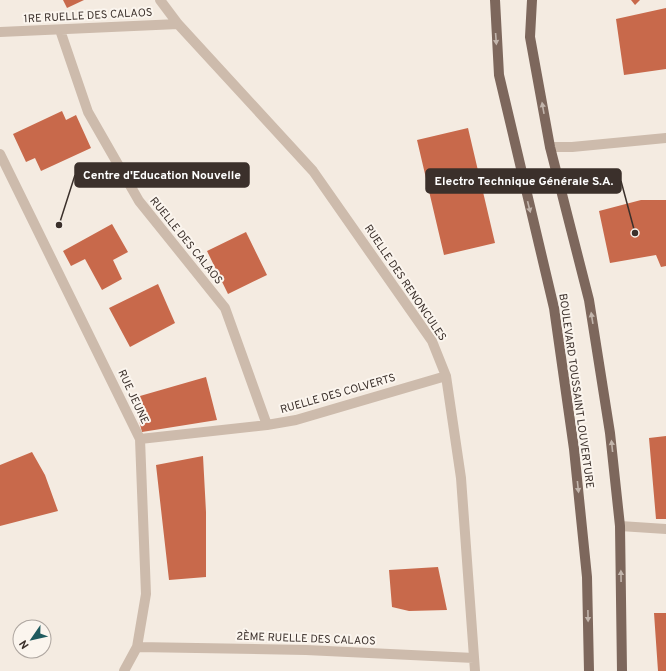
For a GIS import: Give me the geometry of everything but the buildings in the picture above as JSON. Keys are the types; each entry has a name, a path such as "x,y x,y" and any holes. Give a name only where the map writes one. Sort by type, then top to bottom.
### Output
{"main road":[{"name":"BOULEVARD TOUSSAINT LOUVERTURE","path":"494,0 499,75 554,308 574,449 587,577 589,671"},
{"path":"532,0 530,38 550,147 589,300 610,433 620,526 622,671"}],"street":[{"name":"RUELLE DES RENONCULES","path":"160,0 178,24 313,171 432,341 446,376 461,478 475,671"},
{"name":"1RE RUELLE DES CALAOS","path":"0,32 178,24"},
{"name":"RUELLE DES CALAOS","path":"60,30 88,112 139,201 225,308 267,426"},
{"path":"550,147 572,147 666,138"},
{"name":"RUE JEUNE","path":"0,154 140,439 146,594 137,647 124,671"},
{"name":"RUELLE DES COLVERTS","path":"140,439 267,426 296,420 446,376"},
{"path":"620,526 666,528"},
{"name":"2ÈME RUELLE DES CALAOS","path":"137,647 306,650 474,658"}],"place":[{"name":"Centre d'Education Nouvelle","path":"59,225"},
{"name":"Electro Technique Générale S.A.","path":"635,233"}]}
